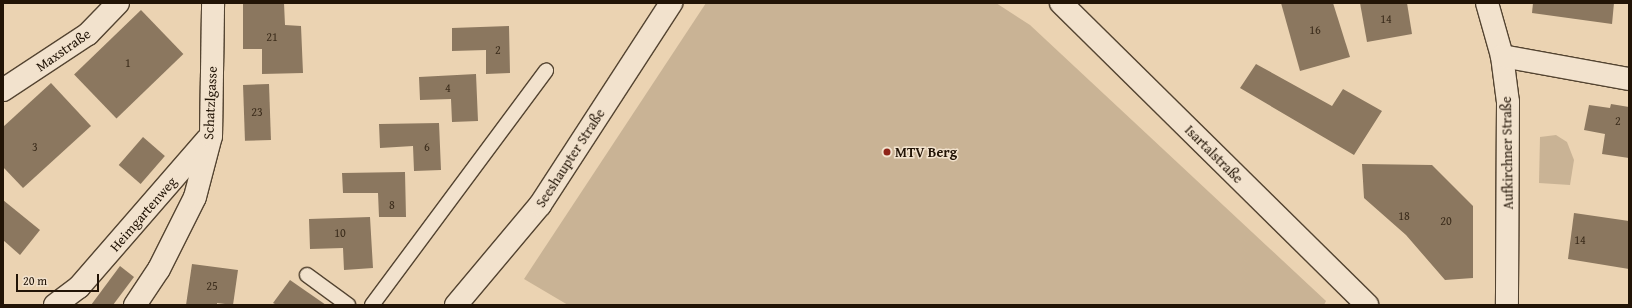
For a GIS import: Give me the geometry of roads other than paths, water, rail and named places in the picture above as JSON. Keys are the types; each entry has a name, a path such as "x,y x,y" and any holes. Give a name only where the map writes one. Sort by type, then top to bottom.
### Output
{"street":[{"name":"Maxstraße","path":"3,90 88,34 118,3"},
{"name":"Schatzlgasse","path":"136,305 159,269 195,197 211,136 213,3"},
{"name":"Seeshaupter Straße","path":"456,305 540,205 671,3"},
{"name":"Isartalstraße","path":"1061,3 1367,305"},
{"name":"Aufkirchner Straße","path":"1487,3 1502,56 1508,102 1510,305"},
{"path":"1502,56 1629,79"},
{"name":"Heimgartenweg","path":"55,305 79,287 211,136"}],"lane":[{"path":"372,305 546,71"},
{"path":"307,275 348,305"}],"place":[{"name":"MTV Berg","path":"887,152"}]}
